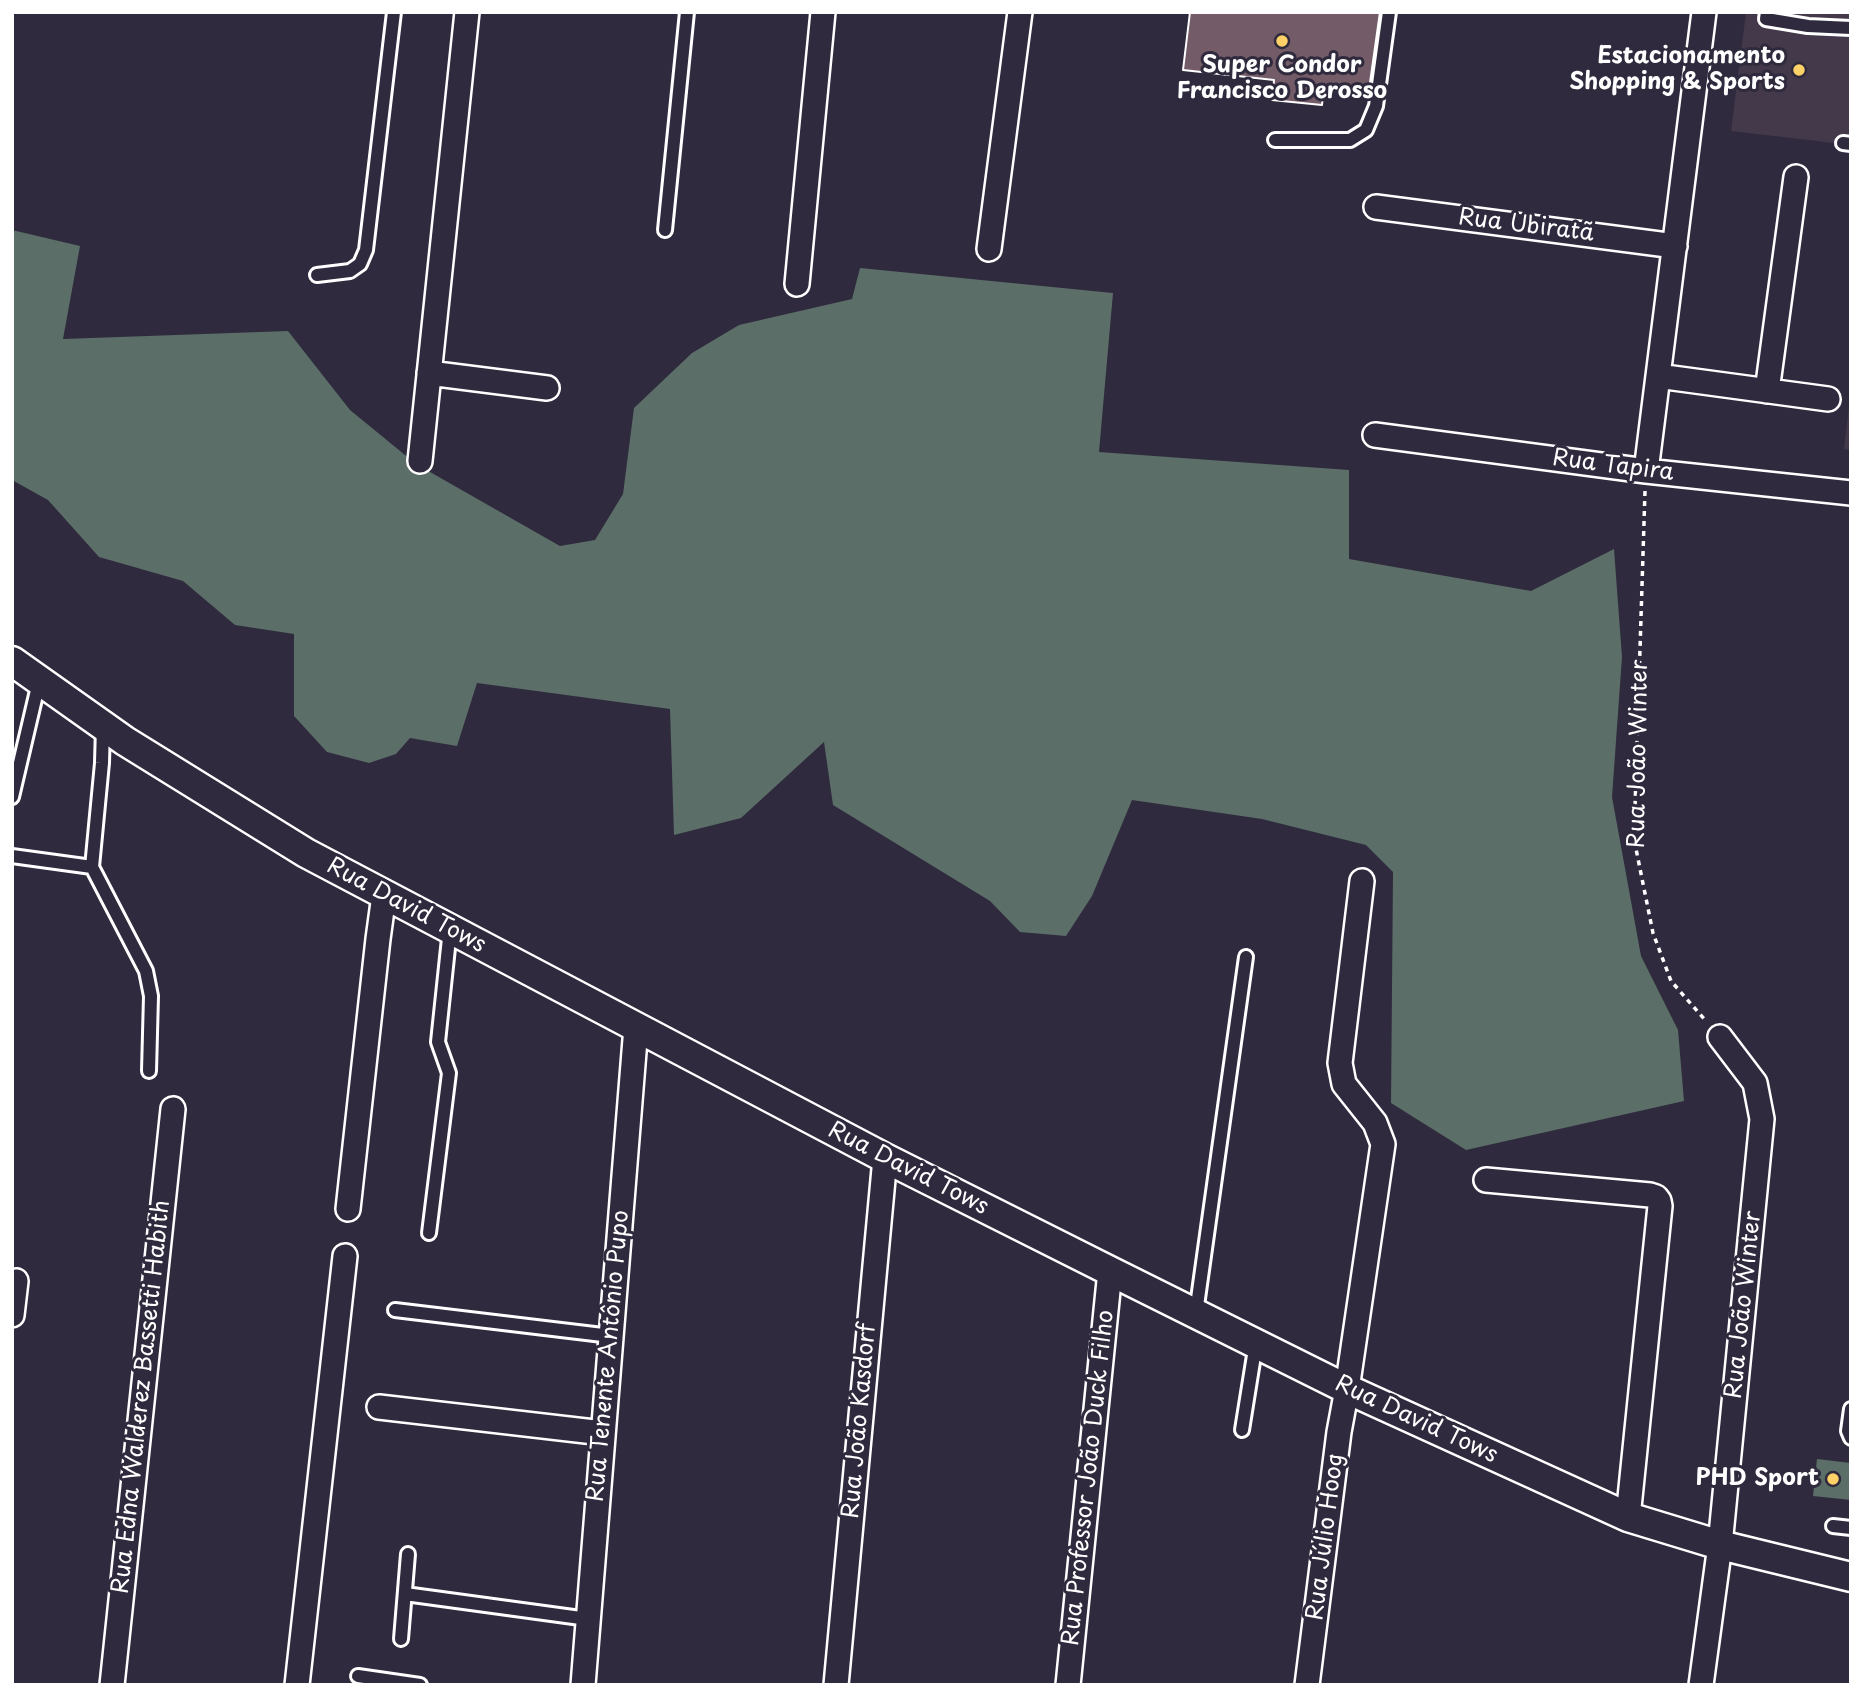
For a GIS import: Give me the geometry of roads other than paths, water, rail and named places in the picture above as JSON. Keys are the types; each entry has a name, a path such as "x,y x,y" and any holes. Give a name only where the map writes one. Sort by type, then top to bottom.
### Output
{"street":[{"path":"420,461 467,12"},
{"path":"797,284 823,12"},
{"path":"989,248 1020,12"},
{"path":"1646,471 1704,12"},
{"path":"1767,391 1796,177"},
{"name":"Rua Ubiratã","path":"1376,207 1675,246"},
{"path":"429,373 547,388"},
{"path":"1658,376 1828,399"},
{"name":"Rua Tapira","path":"1375,435 1646,471 1851,493"},
{"name":"Rua David Tows","path":"12,661 103,725 306,853 885,1158 1110,1271 1347,1389 1628,1517 1720,1545 1851,1577"},
{"name":"Rua Júlio Hoog","path":"1307,1685 1339,1433 1383,1144 1375,1123 1344,1084 1340,1063 1362,881"},
{"path":"348,1209 384,895"},
{"name":"Rua Tenente Antônio Pupo","path":"583,1685 636,1027"},
{"name":"Rua João Winter","path":"1701,1685 1720,1545 1762,1119 1755,1083 1720,1037"},
{"name":"Rua Edna Walderez Bassetti Habith","path":"112,1685 173,1109"},
{"name":"Rua João Kasdorf","path":"836,1685 885,1158"},
{"path":"1486,1180 1650,1195 1659,1201 1628,1517"},
{"path":"297,1685 345,1256"},
{"name":"Rua Professor João Duck Filho","path":"1068,1685 1110,1271"},
{"path":"12,1315 16,1281"},
{"path":"379,1407 603,1433"}],"lane":[{"path":"317,275 350,271 360,264 366,250 394,12"},
{"path":"665,230 687,12"},
{"path":"1275,140 1350,140 1366,130 1376,106 1389,12"},
{"path":"1767,12 1766,19 1808,26 1851,28"},
{"path":"12,797 40,681"},
{"path":"103,725 92,867 146,971 151,996 149,1071"},
{"path":"12,856 92,867"},
{"path":"429,1233 449,1073 438,1042 450,929"},
{"path":"1196,1313 1246,957"},
{"path":"395,1310 611,1336"},
{"path":"1242,1430 1256,1343"},
{"path":"1851,1409 1848,1431 1851,1438"},
{"path":"1833,1526 1851,1528"},
{"path":"401,1639 408,1554"},
{"path":"405,1594 588,1619"},
{"path":"358,1676 420,1685"}],"place":[{"name":"Super Condor Francisco Derosso","path":"1282,41"},
{"name":"Estacionamento Shopping & Sports","path":"1799,70"},
{"name":"PHD Sport","path":"1833,1479"}]}
